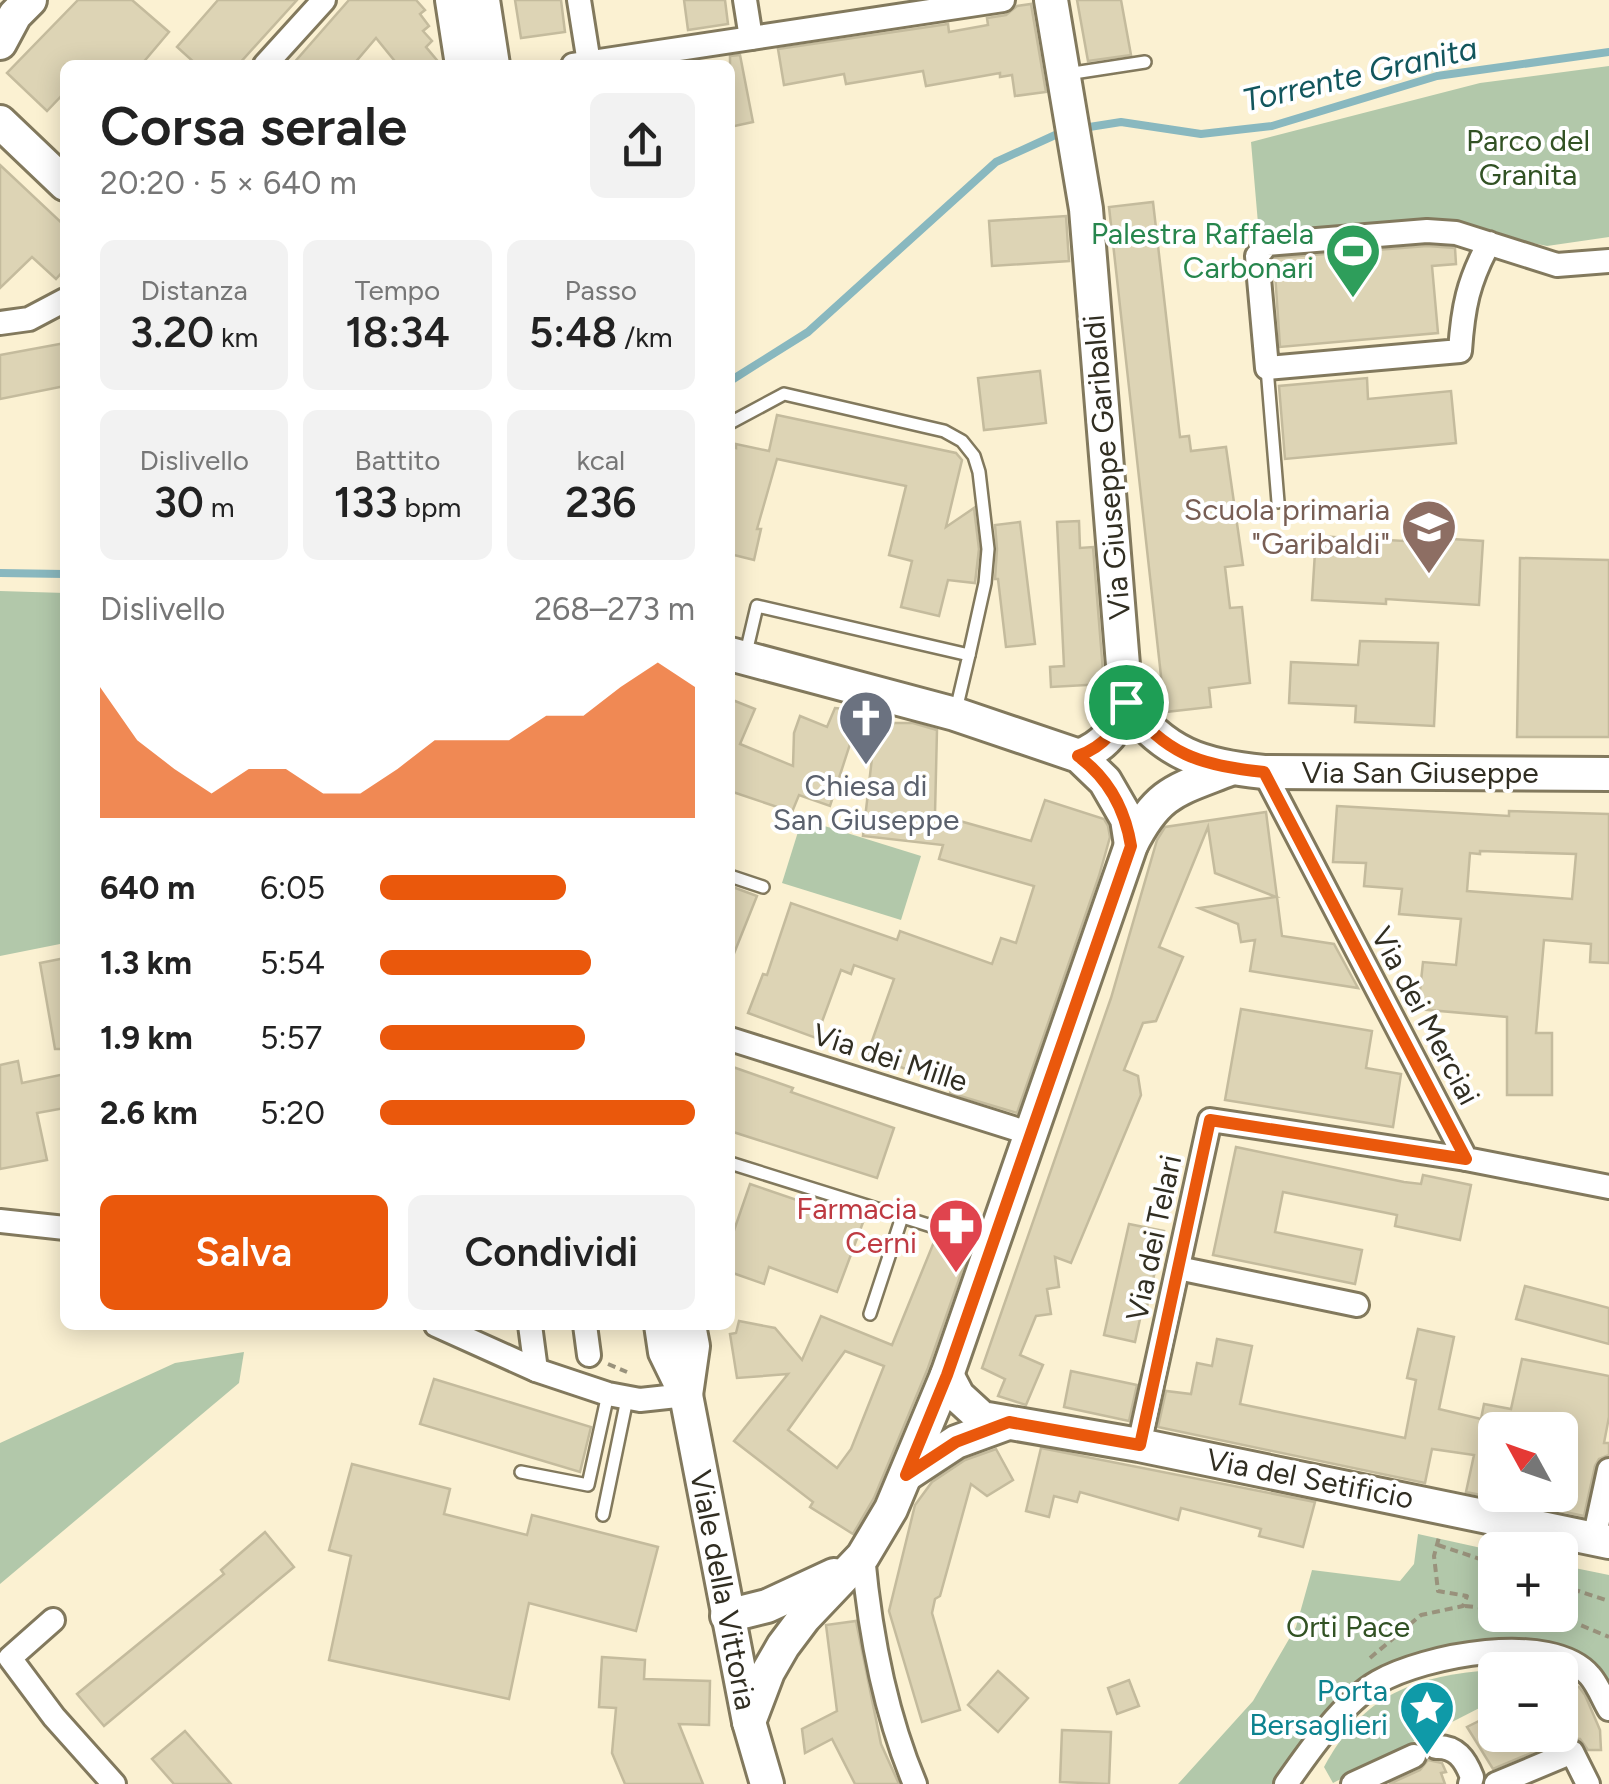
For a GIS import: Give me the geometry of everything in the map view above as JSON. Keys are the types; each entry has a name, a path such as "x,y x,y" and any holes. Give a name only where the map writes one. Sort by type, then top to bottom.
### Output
{"main road":[{"path":"452,0 461,60"},
{"path":"483,0 493,60"},
{"name":"Via Giuseppe Garibaldi","path":"1051,0 1086,209 1126,702"},
{"path":"0,122 60,179"},
{"path":"737,657 955,714 1078,756 1105,780 1127,819 1131,846"},
{"path":"1078,756 1095,750 1110,736 1120,722 1126,702"},
{"path":"1126,702 1158,740 1182,756 1230,769"},
{"path":"749,1722 776,1659 823,1597 863,1556 906,1475 947,1375 1131,846 1145,816 1178,789 1230,769"},
{"name":"Via San Giuseppe","path":"1230,769 1609,774"},
{"path":"662,1330 664,1352 686,1395"},
{"path":"686,1395 693,1346 691,1330"},
{"name":"Via del Setificio","path":"947,1375 958,1396 982,1418 1140,1445 1601,1540"},
{"name":"Viale della Vittoria","path":"686,1395 749,1722 767,1784"},
{"path":"906,1475 956,1442 1009,1422"},
{"path":"727,1616 802,1592 863,1556"}],"street":[{"path":"270,60 324,0"},
{"path":"579,0 581,60"},
{"path":"746,0 752,38"},
{"path":"607,60 752,38 891,8 1003,0"},
{"path":"1489,243 1472,275 1464,305 1460,351 1266,368 1257,256 1267,244 1427,230 1456,232 1557,265 1609,262"},
{"path":"0,323 29,319 60,303"},
{"name":"Via dei Merciai","path":"1264,772 1466,1159"},
{"name":"Via dei Mille","path":"735,1041 1032,1134"},
{"name":"Via dei Telari","path":"1140,1445 1210,1120 1466,1159"},
{"path":"1466,1159 1609,1187"},
{"path":"0,1220 60,1227"},
{"path":"1178,1268 1358,1305"},
{"path":"447,1330 536,1370 617,1396 686,1395"},
{"path":"531,1330 536,1370"},
{"path":"586,1330 589,1355"},
{"path":"1601,1540 1609,1470"},
{"path":"863,1556 868,1606 894,1720 915,1784"},
{"path":"823,1597 848,1596 868,1606"},
{"path":"53,1620 10,1658 54,1717 114,1784"},
{"path":"1286,1784 1338,1718 1376,1682 1419,1664 1467,1653 1522,1650 1564,1660 1589,1674 1609,1709"},
{"path":"1353,1784 1448,1746 1460,1754 1482,1782 1572,1752 1588,1784"}],"lane":[{"path":"1064,85 1145,62"},
{"path":"1266,368 1278,502"},
{"path":"735,419 784,394 944,431 962,442 974,456 988,549 985,583 955,714"},
{"path":"737,657 757,606 969,655"},
{"path":"735,878 764,887"},
{"path":"735,1165 993,1245"},
{"path":"870,1314 902,1216"},
{"path":"521,1472 588,1485 617,1396"},
{"path":"603,1515 617,1396"}],"path":[{"path":"589,1355 636,1376"},
{"path":"1436,1545 1478,1559"},
{"path":"1434,1556 1438,1591 1467,1596 1463,1606"},
{"path":"1578,1591 1609,1601"},
{"path":"1376,1682 1370,1658 1421,1614 1463,1606 1478,1608"},
{"path":"1578,1624 1609,1637"}],"green space":[{"name":"Parco del Granita","path":"1609,66 1609,237 1547,246 1432,222 1259,235 1251,142 1480,83"},
{"path":"0,591 60,593 60,944 0,956"},
{"path":"802,819 921,856 901,920 782,883"},
{"path":"244,1352 239,1383 0,1584 0,1443 175,1363"},
{"name":"Orti Pace","path":"1418,1534 1478,1547 1478,1632 1578,1632 1578,1569 1609,1575 1609,1694 1600,1676 1578,1652 1555,1643 1504,1638 1447,1645 1395,1661 1360,1680 1318,1721 1272,1784 1178,1784 1253,1701 1296,1627 1312,1570 1400,1581 1414,1564"},
{"path":"1478,1672 1478,1709 1333,1783 1324,1767 1339,1742 1374,1706 1416,1684"}],"building":[{"path":"78,0 132,0 169,32 145,60 60,60 60,97 47,111 7,73"},
{"path":"218,0 297,0 243,60 191,60 177,47"},
{"path":"349,0 416,0 425,10 420,14 429,26 423,31 432,41 426,47 437,60 394,60 376,38 357,60 296,60"},
{"path":"515,0 561,0 565,32 521,38"},
{"path":"684,0 725,0 728,24 688,30"},
{"path":"1077,0 1121,0 1131,55 1088,61"},
{"path":"1031,4 1046,92 1015,96 1012,75 1000,77 1000,73 926,86 923,71 846,84 844,74 784,85 778,49 948,24 949,32 988,25 987,18"},
{"path":"740,55 753,122 735,126 735,60 730,60 730,56"},
{"path":"0,165 60,221 60,275 56,279 32,257 0,288"},
{"path":"1153,202 1180,437 1189,436 1191,451 1226,447 1243,565 1225,567 1230,608 1242,607 1250,683 1209,688 1211,707 1165,712 1109,207"},
{"path":"1066,216 1069,261 992,266 989,221"},
{"name":"Palestra Raffaela Carbonari","path":"1427,246 1455,248 1456,264 1432,266 1438,333 1280,347 1274,258"},
{"path":"60,344 60,387 0,399 0,355"},
{"path":"1040,371 1046,423 984,430 978,378"},
{"path":"1367,378 1368,399 1451,391 1456,443 1285,459 1279,386"},
{"path":"777,415 956,453 962,460 946,527 974,508 979,549 975,583 948,580 939,616 901,607 912,561 889,555 906,486 777,459 757,529 761,529 754,560 735,555 736,444 769,451"},
{"path":"1079,521 1080,548 1093,547 1104,684 1051,687 1050,667 1064,666 1057,522"},
{"path":"1020,522 1035,644 1006,647 995,579 995,525"},
{"path":"1316,536 1483,541 1479,605 1386,599 1386,604 1312,600"},
{"path":"1520,558 1609,560 1609,737 1517,737"},
{"path":"1360,641 1438,643 1434,726 1355,722 1356,706 1289,703 1291,662 1358,665"},
{"path":"735,701 755,709 740,744 793,766 794,733 800,716 827,727 835,708 861,710 830,806 799,795 792,812 735,793"},
{"path":"876,723 913,723 937,730 935,814 1031,841 1045,800 1104,819 1108,826 1110,837 1099,876 1017,1113 950,1093 953,1086 867,1055 894,979 854,965 851,974 841,970 816,1038 748,1013 763,974 767,975 791,903 897,940 900,931 992,964 1001,938 1016,943 1034,886 939,859 943,845 863,836"},
{"path":"1337,806 1509,816 1509,811 1609,814 1609,963 1590,962 1591,944 1544,940 1536,1033 1552,1033 1552,1095 1507,1095 1507,1017 1418,1009 1423,962 1456,965 1461,919 1399,914 1402,889 1364,886 1366,863 1333,862","holes":["1470,853 1576,854 1572,899 1467,891"]},
{"path":"1266,812 1282,936 1334,944 1358,988 1250,971 1255,940 1241,942 1238,924 1199,908 1276,897 1215,873 1208,827 1159,947 1183,957 1156,1021 1143,1023 1124,1070 1138,1076 1141,1095 1071,1263 1055,1257 1059,1287 1047,1289 1051,1314 1036,1316 1020,1355 1043,1365 1026,1405 998,1396 1005,1379 982,1368 1111,998 1157,840 1165,827"},
{"path":"735,888 757,896 735,951"},
{"path":"60,959 60,1049 55,1049 40,963"},
{"path":"1241,1009 1372,1031 1366,1068 1401,1074 1393,1127 1225,1100"},
{"path":"18,1061 22,1083 60,1075 60,1109 37,1113 47,1160 0,1169 0,1065"},
{"path":"735,1068 894,1128 877,1178 735,1133"},
{"path":"1236,1147 1404,1182 1421,1184 1423,1175 1471,1185 1460,1240 1395,1226 1397,1215 1283,1192 1275,1232 1362,1250 1355,1284 1213,1255"},
{"path":"750,1184 820,1208 822,1202 865,1217 837,1292 769,1267 764,1284 735,1274 735,1228"},
{"path":"1129,1224 1164,1231 1135,1342 1104,1335"},
{"path":"936,1237 970,1248 928,1368 874,1498 853,1534 810,1507 813,1502 734,1441 788,1374 737,1378 730,1334 736,1333 739,1321 775,1328 802,1360 821,1316 892,1345","holes":["845,1351 884,1366 851,1449 837,1468 788,1430"]},
{"path":"1525,1286 1609,1308 1609,1344 1516,1319"},
{"path":"1418,1329 1454,1337 1439,1409 1478,1418 1478,1494 1466,1492 1474,1455 1432,1449 1425,1483 1158,1427 1166,1391 1191,1394 1197,1363 1212,1366 1217,1339 1252,1346 1240,1404 1405,1438 1416,1380 1407,1378"},
{"path":"1522,1359 1609,1376 1609,1417 1604,1443 1609,1443 1609,1455 1599,1459 1595,1466 1584,1516 1565,1512 1578,1512 1578,1412 1482,1412 1484,1404 1511,1409"},
{"path":"1071,1371 1137,1385 1129,1421 1064,1407"},
{"path":"434,1379 591,1427 580,1472 420,1424"},
{"path":"1041,1448 1315,1502 1303,1547 1259,1536 1261,1529 1181,1508 1178,1520 1080,1492 1077,1502 1054,1496 1049,1517 1026,1511"},
{"path":"996,1449 1013,1480 987,1496 971,1484 932,1613 960,1710 922,1722 889,1611 915,1505 932,1482 965,1460"},
{"path":"352,1464 450,1489 444,1514 527,1535 532,1515 658,1547 636,1631 529,1603 509,1699 329,1660 351,1556 329,1550"},
{"path":"265,1532 294,1567 104,1726 77,1694 224,1574 221,1570"},
{"path":"856,1621 881,1744 899,1784 855,1784 832,1739 805,1753 802,1729 837,1711 826,1625"},
{"path":"602,1657 645,1660 644,1679 710,1681 709,1725 679,1724 703,1784 625,1784 612,1753 616,1708 599,1707"},
{"path":"998,1671 1028,1698 998,1732 968,1705"},
{"path":"1129,1680 1139,1706 1117,1714 1108,1688"},
{"path":"1578,1687 1600,1730 1601,1750 1588,1750 1580,1739"},
{"path":"1478,1722 1478,1745 1467,1727"},
{"path":"1062,1730 1111,1732 1109,1784 1060,1782"},
{"path":"185,1731 231,1784 174,1784 152,1759"},
{"path":"1482,1752 1534,1752 1493,1769"},
{"path":"1428,1760 1442,1763 1445,1784 1389,1784 1420,1770"}],"waterway":[{"name":"Torrente Granita","path":"1083,128 1121,122 1201,134 1272,126 1437,76 1609,52"},
{"name":"Torrente Granita","path":"735,378 808,332 996,162 1064,131"},
{"name":"Torrente Granita","path":"0,573 60,574"}],"place":[{"name":"Palestra Raffaela Carbonari","path":"1353,300"},
{"name":"Scuola primaria \"Garibaldi\"","path":"1429,576"},
{"name":"Chiesa di San Giuseppe","path":"866,767"},
{"name":"Farmacia Cerni","path":"956,1275"},
{"name":"Porta Bersaglieri","path":"1427,1757"}],"route":[{"path":"1126,702 1158,740 1182,756 1230,769 1264,772 1466,1159 1210,1120 1140,1445 1009,1422 956,1442 906,1475 947,1375 1131,846 1127,819 1105,780 1078,756 1095,750 1110,736 1120,722 1126,702"}]}
